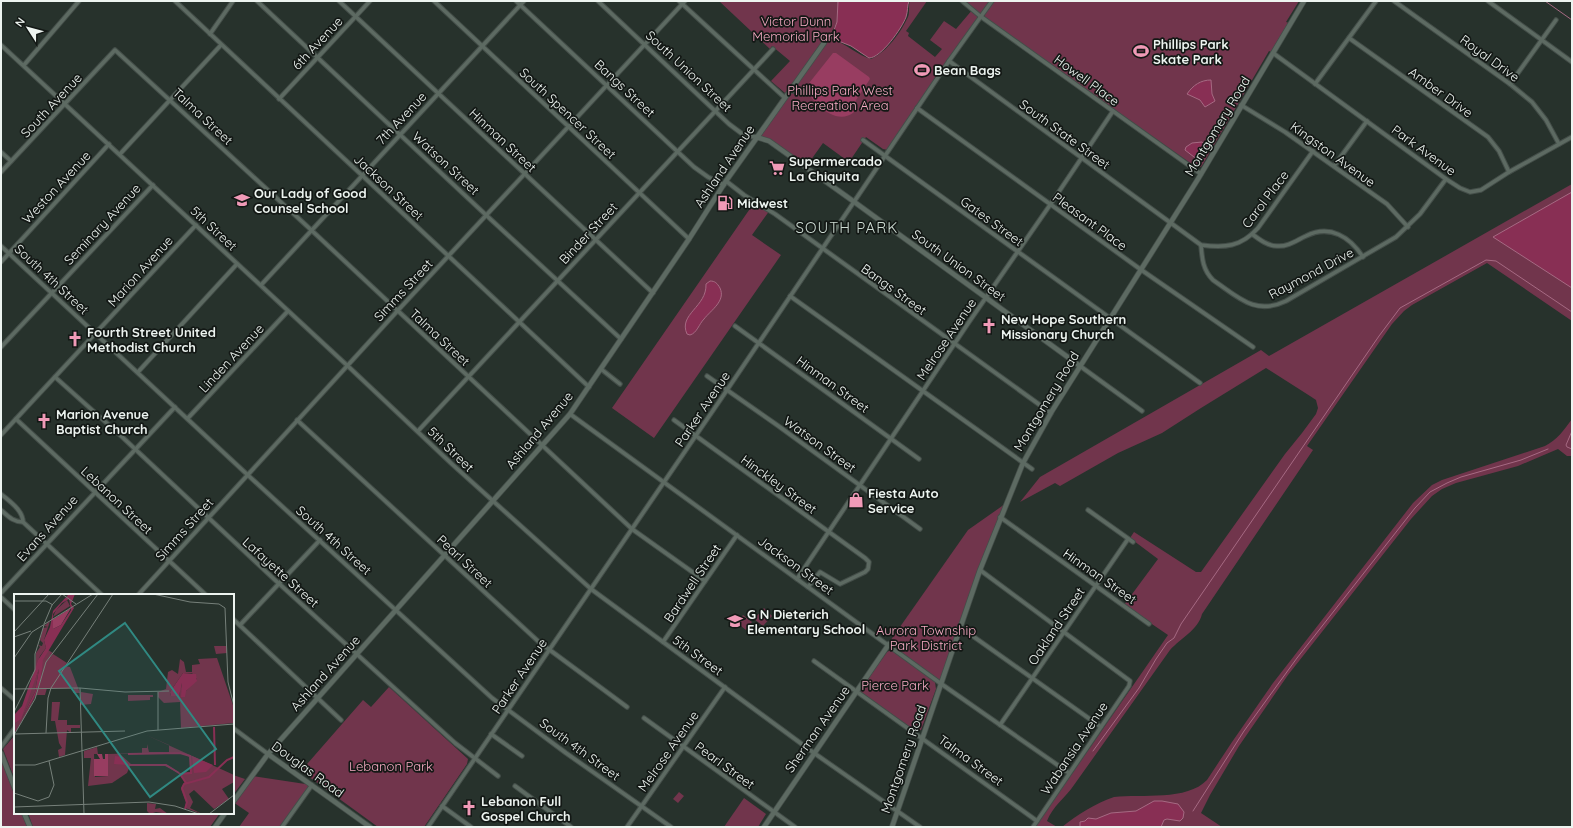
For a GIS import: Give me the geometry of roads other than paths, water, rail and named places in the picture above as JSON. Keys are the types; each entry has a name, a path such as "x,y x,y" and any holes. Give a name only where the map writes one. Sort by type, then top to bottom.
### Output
{"street":[{"path":"24,65 79,1"},
{"name":"Jackson Street","path":"175,1 589,387"},
{"path":"210,34 234,1"},
{"name":"Watson Street","path":"257,1 621,339"},
{"name":"Hinman Street","path":"339,1 595,240 653,292"},
{"name":"6th Avenue","path":"279,99 370,1"},
{"name":"South Spencer Street","path":"434,1 689,239"},
{"name":"Bangs Street","path":"516,1 701,173 725,183 822,248 1051,413"},
{"name":"7th Avenue","path":"261,285 524,1"},
{"name":"South Union Street","path":"598,1 729,124 745,136 756,137 769,141 854,201 1142,411"},
{"name":"Howell Place","path":"962,1 980,16 1200,174"},
{"name":"Parker Avenue","path":"428,827 696,436 949,61 992,1"},
{"name":"Montgomery Road","path":"892,827 940,683 980,570 1000,517 1023,463 1051,413 1170,223 1304,1"},
{"path":"1315,84 1376,1"},
{"name":"Royal Drive","path":"1394,1 1510,84 1532,102 1546,120 1559,144"},
{"path":"1488,1 1572,62"},
{"path":"682,2 784,97"},
{"name":"Simms Street","path":"139,594 448,256 608,86 682,2"},
{"path":"1510,84 1556,20"},
{"name":"Amber Drive","path":"1349,38 1488,138 1499,151 1509,172"},
{"name":"Ashland Avenue","path":"234,801 268,754 570,414 689,239 756,137 824,43"},
{"path":"120,154 221,44"},
{"name":"5th Street","path":"1,45 591,590 814,753 920,827"},
{"name":"Binder Street","path":"418,431 773,49"},
{"name":"Talma Street","path":"115,50 312,230 542,446 632,528 705,581"},
{"name":"South Avenue","path":"1,172 115,50"},
{"name":"Park Avenue","path":"1273,53 1446,179 1460,188 1470,192 1481,190 1509,172 1572,137"},
{"name":"South State Street","path":"949,61 1170,223"},
{"path":"790,89 796,92"},
{"name":"Kingston Avenue","path":"1242,105 1285,132 1334,166 1386,204 1408,226"},
{"name":"Pleasant Place","path":"917,108 1050,205 1253,348"},
{"name":"Melrose Avenue","path":"797,579 922,391 1113,111"},
{"path":"1334,166 1367,122"},
{"name":"Gates Street","path":"863,140 1200,383"},
{"name":"Weston Avenue","path":"1,262 109,144"},
{"name":"Carol Place","path":"1201,245 1228,246 1241,242 1252,234 1313,151"},
{"path":"1,152 11,161"},
{"name":"Raymond Drive","path":"1201,245 1203,264 1209,276 1213,280 1249,304 1271,307 1286,301 1387,243 1408,226 1424,209 1446,179"},
{"name":"Seminary Avenue","path":"1,347 153,185"},
{"path":"1170,223 1201,245"},
{"name":"Marion Avenue","path":"1,435 196,225"},
{"path":"1252,234 1266,243 1282,246 1314,233 1328,231 1347,238 1358,249 1363,257"},
{"name":"South 4th Street","path":"1,246 492,698 566,753 671,827"},
{"path":"138,372 237,264"},
{"path":"790,296 1032,469"},
{"name":"Linden Avenue","path":"188,418 288,311"},
{"name":"Hinman Street","path":"735,326 919,459"},
{"path":"601,369 620,384"},
{"name":"Watson Street","path":"707,376 920,529"},
{"name":"Lafayette Street","path":"55,378 135,448 279,584 474,759 498,776"},
{"name":"Evans Avenue","path":"1,593 175,406"},
{"name":"Jackson Street","path":"570,414 889,644 940,683 1069,774"},
{"name":"Lebanon Street","path":"16,419 205,594"},
{"name":"Pearl Street","path":"297,420 539,642 628,707"},
{"name":"Hinckley Street","path":"674,420 867,560 868,567 865,572 840,584 820,572 808,587"},
{"path":"1,494 20,512 23,516 23,522"},
{"path":"1,510 17,522 23,522 101,594"},
{"path":"1088,510 1133,542"},
{"name":"Hinman Street","path":"1000,517 1149,624"},
{"name":"Bardwell Street","path":"663,642 737,535"},
{"name":"Oakland Street","path":"1000,725 1128,539"},
{"path":"240,626 320,540"},
{"path":"980,570 1064,632"},
{"path":"1,597 14,609"},
{"path":"234,620 341,720"},
{"path":"960,627 1101,727"},
{"name":"Wabansia Avenue","path":"1033,827 1129,686 1130,681 1064,632"},
{"name":"Sherman Avenue","path":"764,827 889,644"},
{"name":"Talma Street","path":"814,661 1037,821"},
{"name":"Melrose Avenue","path":"627,827 725,687"},
{"path":"1,688 14,699"},
{"name":"Pearl Street","path":"644,718 795,827"},
{"path":"1,747 14,729"},
{"name":"Douglas Road","path":"234,729 370,827"},
{"path":"491,734 522,756"},
{"path":"1,753 14,786"},
{"path":"282,827 312,785"},
{"path":"515,786 571,827"},
{"path":"442,806 471,827"},
{"path":"24,814 30,827"},
{"path":"215,827 224,814"}],"waterway":[{"path":"1545,1 1572,20"},
{"path":"1093,751 1139,688 1167,643 1174,638 1181,624 1379,336 1400,308 1486,260 1496,261 1572,312"},
{"path":"1572,431 1566,445 1572,449"},
{"path":"1193,811 1244,731 1297,658 1415,508 1430,492 1461,477 1521,460 1548,449"}],"place":[{"name":"Phillips Park Skate Park","path":"1141,51"},
{"name":"Bean Bags","path":"922,70"},
{"name":"Supermercado La Chiquita","path":"777,168"},
{"name":"Our Lady of Good Counsel School","path":"242,200"},
{"name":"Midwest","path":"725,203"},
{"name":"New Hope Southern Missionary Church","path":"989,326"},
{"name":"Fourth Street United Methodist Church","path":"75,339"},
{"name":"Marion Avenue Baptist Church","path":"44,421"},
{"name":"Fiesta Auto Service","path":"856,500"},
{"name":"G N Dieterich Elementary School","path":"735,621"},
{"name":"Lebanon Full Gospel Church","path":"469,808"}],"district":[{"name":"SOUTH PARK","path":"847,227"}],"park label":[{"name":"Victor Dunn Memorial Park","path":"796,28"},
{"name":"Phillips Park West Recreation Area","path":"840,98"},
{"name":"Aurora Township Park District","path":"926,638"},
{"name":"Pierce Park","path":"895,685"},
{"name":"Lebanon Park","path":"391,766"}]}
